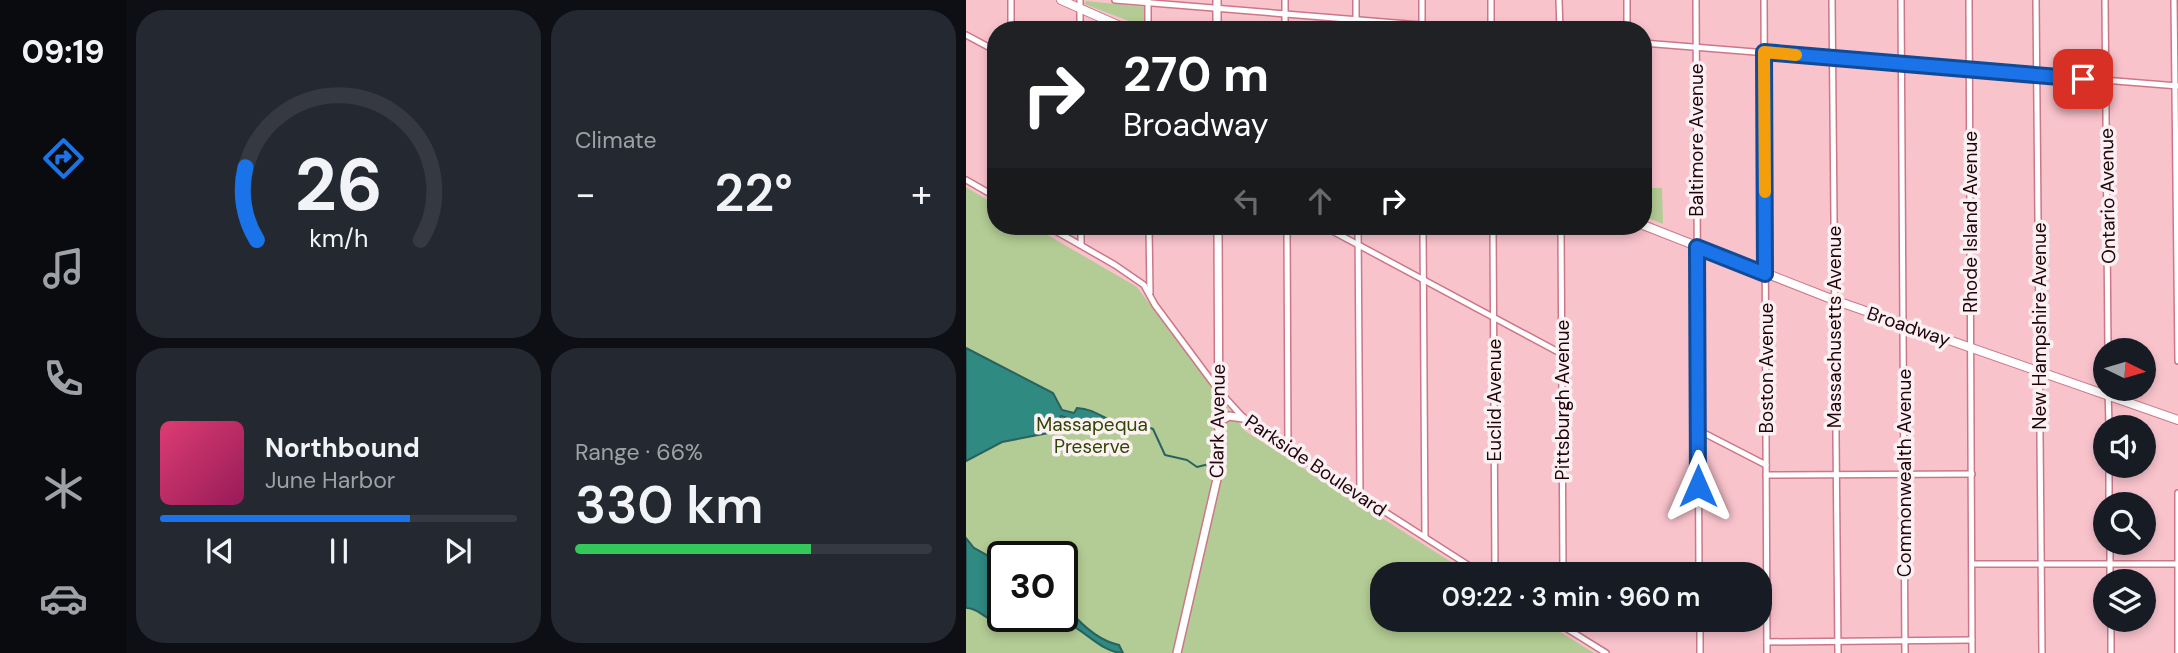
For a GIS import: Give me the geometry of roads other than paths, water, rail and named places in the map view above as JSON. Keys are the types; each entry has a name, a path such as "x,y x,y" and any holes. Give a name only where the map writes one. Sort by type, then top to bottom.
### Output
{"main road":[{"path":"1062,0 1080,4 1112,21"},
{"name":"Broadway","path":"1652,229 1834,300 2039,372 2093,388"},
{"name":"Broadway","path":"2130,401 2178,420"}],"street":[{"path":"1011,0 1011,21"},
{"path":"1115,0 1217,4 1285,14 1372,21"},
{"path":"1285,0 1285,21"},
{"path":"1356,0 1356,19"},
{"path":"1422,0 1422,21"},
{"path":"1491,0 1491,21"},
{"path":"1559,0 1560,21"},
{"path":"1627,0 1627,21"},
{"name":"Baltimore Avenue","path":"1696,0 1699,562"},
{"name":"Boston Avenue","path":"1764,0 1767,653"},
{"name":"Massachusetts Avenue","path":"1832,0 1838,653"},
{"name":"Commonwealth Avenue","path":"1901,0 1905,653"},
{"name":"Rhode Island Avenue","path":"1969,0 1972,653"},
{"name":"New Hampshire Avenue","path":"2036,0 2042,653"},
{"name":"Ontario Avenue","path":"2105,0 2108,338"},
{"path":"2174,0 2178,361"},
{"path":"1148,1 1148,21"},
{"path":"966,35 987,46"},
{"path":"1652,44 2176,86"},
{"path":"966,180 987,192"},
{"name":"Parkside Boulevard","path":"1063,235 1144,285 1219,391 1251,426 1463,562"},
{"path":"1081,235 1082,246"},
{"path":"1149,235 1150,297"},
{"name":"Clark Avenue","path":"1177,653 1217,479 1218,235"},
{"path":"1287,235 1288,450"},
{"path":"1340,235 1562,354"},
{"path":"1358,235 1360,496"},
{"path":"1423,235 1424,537"},
{"name":"Euclid Avenue","path":"1493,235 1495,562"},
{"name":"Pittsburgh Avenue","path":"1561,235 1563,562"},
{"path":"1219,422 1230,416 1243,418"},
{"path":"1698,430 1766,465"},
{"path":"1766,475 1972,474"},
{"path":"2178,493 2178,653"},
{"path":"2110,555 2110,569"},
{"path":"1972,564 2177,564"},
{"path":"1576,632 1606,653"},
{"path":"1700,632 1700,653"},
{"path":"2110,632 2111,653"},
{"path":"1767,642 1972,640"}],"water":[{"path":"966,348 1053,393 1062,410 1074,413 1077,408 1088,410 1114,422 1084,424 1073,429 1071,419 1061,416 1053,432 1002,442 966,461"},
{"path":"966,538 974,548 987,555 987,617 976,610 966,608"},
{"path":"1078,620 1105,640 1119,645 1123,653 1100,645 1079,630"}],"waterway":[{"path":"1112,422 1136,423 1153,429 1165,455 1187,460 1197,467 1213,463"}],"park label":[{"name":"Massapequa Preserve","path":"1092,435"}]}
